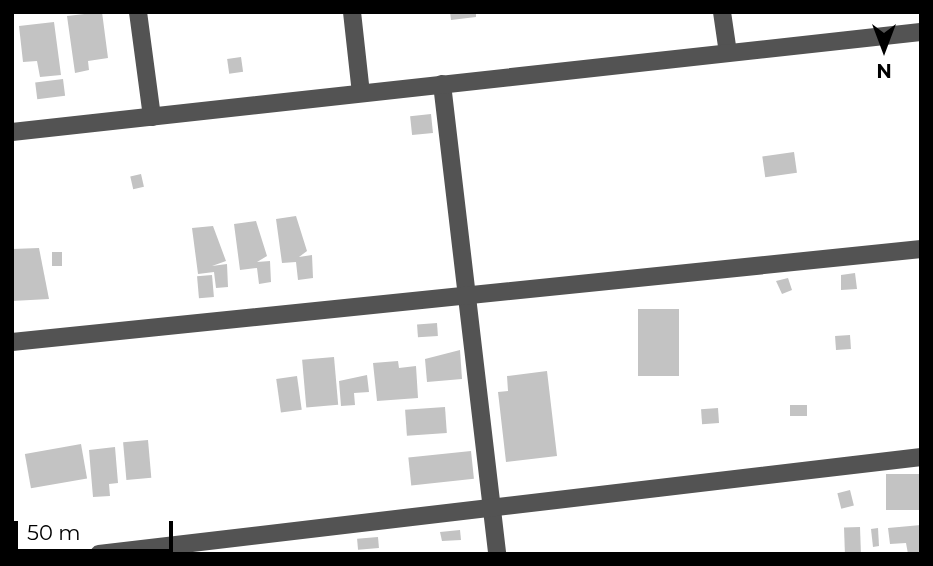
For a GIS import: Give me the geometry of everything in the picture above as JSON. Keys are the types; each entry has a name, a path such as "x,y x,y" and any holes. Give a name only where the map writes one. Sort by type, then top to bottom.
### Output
{"street":[{"path":"138,12 152,117"},
{"path":"352,12 361,93"},
{"path":"723,12 728,53"},
{"path":"12,132 921,32"},
{"path":"442,84 497,554"},
{"path":"12,342 921,249"},
{"path":"99,554 921,457"}],"building":[{"path":"102,12 108,58 88,61 89,70 75,73 67,16"},
{"path":"450,12 476,12 476,17 451,20"},
{"path":"54,22 61,75 40,77 37,61 23,62 19,26"},
{"path":"241,57 243,72 229,74 227,59"},
{"path":"63,79 65,96 37,99 35,82"},
{"path":"431,114 433,133 412,135 410,116"},
{"path":"794,152 797,173 765,177 762,156"},
{"path":"141,174 144,187 133,189 130,176"},
{"path":"296,216 307,251 299,257 312,255 313,278 298,280 296,262 282,263 276,219"},
{"path":"256,221 267,256 257,262 270,261 271,282 259,284 257,268 240,270 234,224"},
{"path":"213,226 226,261 212,266 227,264 228,287 216,288 214,272 198,274 192,228"},
{"path":"39,248 49,299 12,301 12,249"},
{"path":"52,252 62,252 62,266 52,266"},
{"path":"855,273 857,289 841,290 841,275"},
{"path":"212,275 214,297 199,298 197,276"},
{"path":"788,278 792,290 782,294 776,281"},
{"path":"638,309 679,309 679,376 638,376"},
{"path":"437,323 438,336 418,337 417,324"},
{"path":"850,335 851,349 836,350 835,336"},
{"path":"460,350 462,379 427,382 425,359"},
{"path":"334,357 338,405 306,408 302,360"},
{"path":"398,361 399,368 416,366 418,398 377,401 373,363"},
{"path":"547,371 557,456 506,462 498,392 508,391 507,376"},
{"path":"367,375 369,392 354,393 355,405 341,406 339,381"},
{"path":"297,376 302,410 281,413 276,379"},
{"path":"790,405 807,405 807,416 790,416"},
{"path":"445,407 447,433 407,436 405,410"},
{"path":"718,408 719,423 702,424 701,409"},
{"path":"148,440 151,478 126,480 123,442"},
{"path":"81,444 87,478 31,488 25,454"},
{"path":"115,447 118,483 109,484 110,496 93,497 89,450"},
{"path":"471,451 474,479 411,485 408,458"},
{"path":"886,474 921,474 921,510 886,510"},
{"path":"850,490 854,506 841,509 837,493"},
{"path":"921,525 921,553 908,554 906,543 890,544 888,528"},
{"path":"860,527 861,553 845,554 844,528"},
{"path":"878,528 879,546 873,547 871,529"},
{"path":"460,530 461,540 442,541 440,532"},
{"path":"378,537 379,548 358,550 357,539"}]}
